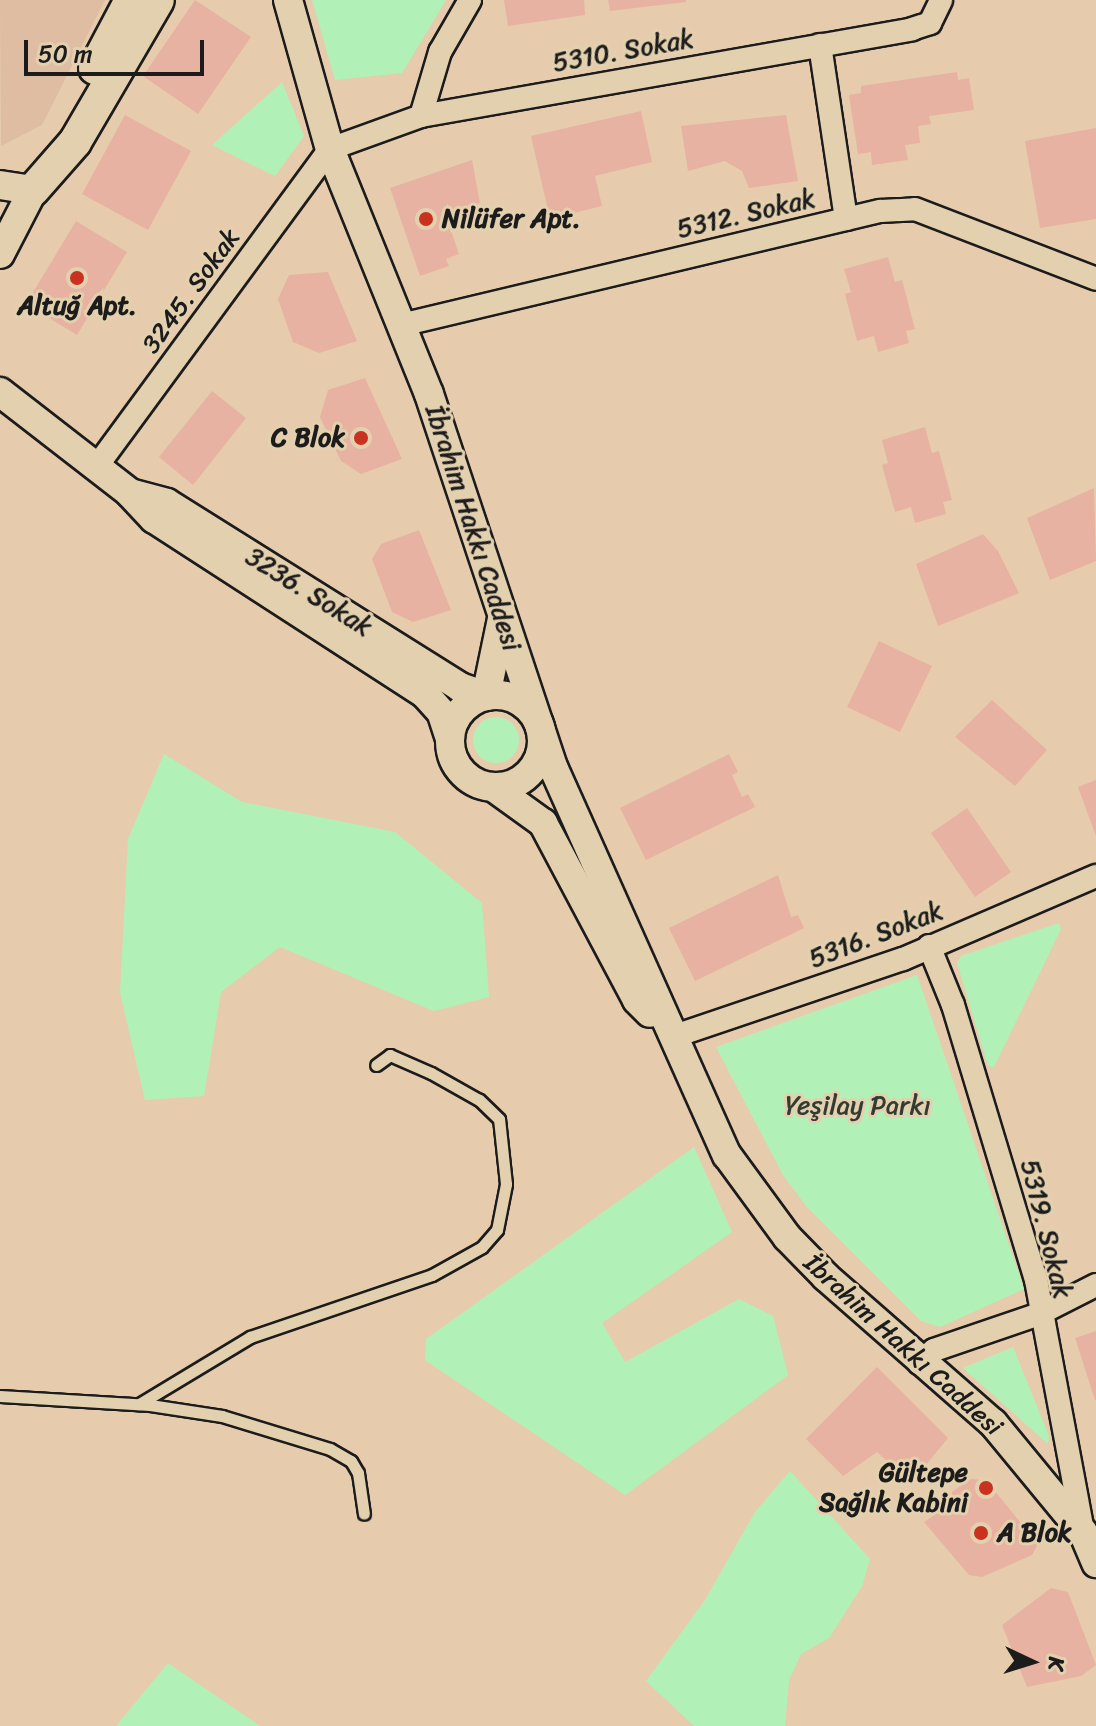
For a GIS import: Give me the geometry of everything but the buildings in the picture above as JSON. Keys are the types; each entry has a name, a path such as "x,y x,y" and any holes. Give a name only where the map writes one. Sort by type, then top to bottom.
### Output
{"main road":[{"path":"33,190 131,0"},
{"path":"33,190 75,142 158,0"}],"street":[{"path":"421,116 440,52 470,0"},
{"name":"5310. Sokak","path":"330,149 421,116 930,23 941,0"},
{"name":"İbrahim Hakkı Caddesi","path":"287,4 330,149 401,325 537,720 672,1037 727,1155 764,1207 826,1277 919,1363 993,1423 1083,1532 1096,1563"},
{"path":"820,45 846,219"},
{"name":"3245. Sokak","path":"97,466 330,149"},
{"path":"0,185 33,190 0,254"},
{"name":"5312. Sokak","path":"401,325 846,219 915,209 1096,279"},
{"name":"3236. Sokak","path":"0,392 130,493 154,519 425,694 441,712 450,739"},
{"name":"3236. Sokak","path":"130,493 167,503 460,687 486,696"},
{"path":"486,696 503,614"},
{"path":"486,696 515,699 537,720 541,747 531,772 507,786 493,787 480,784 458,768 450,739 461,711 486,696"},
{"name":"İbrahim Hakkı Caddesi","path":"493,787 543,823 637,1000 672,1037"},
{"name":"5316. Sokak","path":"672,1037 929,946 1096,876"},
{"name":"5319. Sokak","path":"929,946 953,1005 1036,1280 1039,1314 1083,1532"},
{"path":"919,1363 934,1350 1039,1314 1096,1285"}],"lane":[{"path":"139,1404 250,1337 432,1275 482,1247 497,1230 506,1184 499,1119 479,1100 431,1073 390,1055 376,1065"},
{"path":"0,1396 139,1404 222,1416 330,1449 351,1461 358,1473 364,1514"}],"shaded area":[{"path":"0,0 105,0 42,125 1,146"}],"green space":[{"path":"312,0 446,0 402,73 335,80"},
{"path":"282,82 304,136 275,176 212,145"},
{"path":"496,717 505,718 512,724 518,731 518,749 512,756 505,762 496,763 487,762 480,756 474,749 473,740 474,731 480,724 487,718"},
{"path":"164,754 242,802 395,832 482,903 489,997 434,1011 280,947 221,992 204,1096 145,1100 120,993 128,839"},
{"path":"1059,923 1061,929 994,1067 988,1066 957,963 961,956"},
{"name":"Yeşilay Parkı","path":"917,975 1024,1289 940,1327 921,1321 807,1207 783,1175 716,1047"},
{"path":"694,1147 732,1232 602,1323 625,1362 739,1299 773,1316 788,1375 625,1495 425,1360 426,1339"},
{"path":"1013,1347 1049,1436 1048,1444 963,1368"},
{"path":"790,1471 870,1559 862,1586 829,1638 801,1654 789,1680 785,1726 694,1726 646,1681 705,1600 755,1512"},
{"path":"168,1663 260,1726 116,1726"}],"place":[{"name":"Nilüfer Apt.","path":"426,219"},
{"name":"Altuğ Apt.","path":"77,278"},
{"name":"C Blok","path":"361,438"},
{"name":"Gültepe Sağlık Kabini","path":"986,1488"},
{"name":"A Blok","path":"981,1533"}]}
